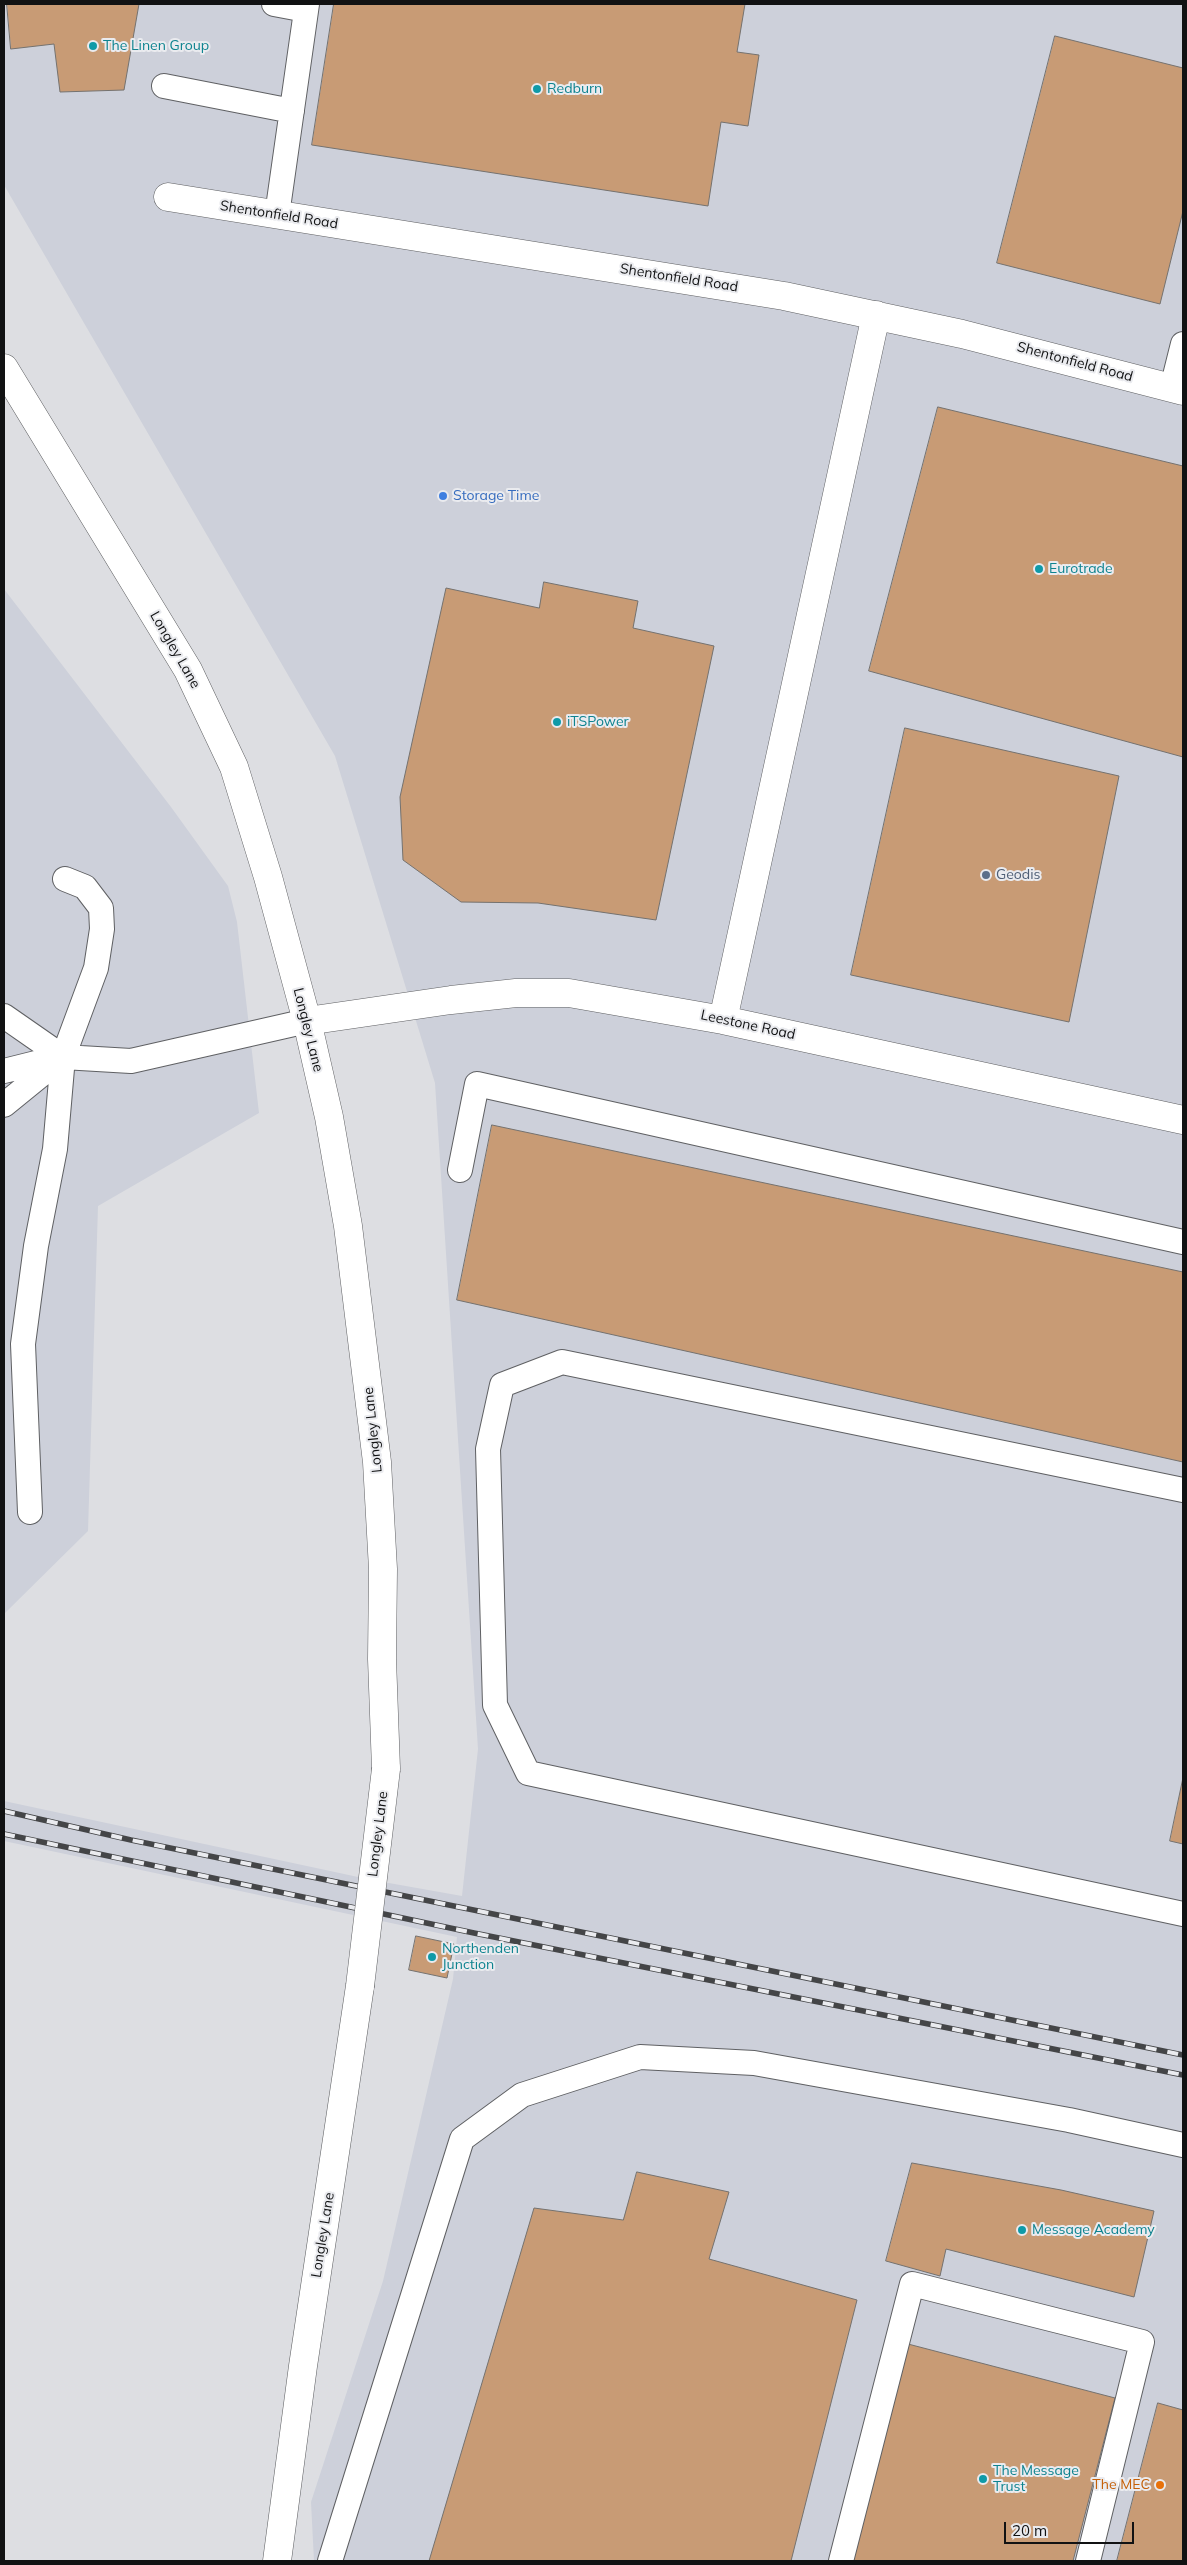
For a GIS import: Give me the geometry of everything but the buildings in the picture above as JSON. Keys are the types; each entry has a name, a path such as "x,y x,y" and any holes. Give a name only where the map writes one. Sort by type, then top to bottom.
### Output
{"street":[{"name":"Shentonfield Road","path":"168,197 774,294 876,315 1050,355 1178,389"},
{"path":"723,1020 876,315"},
{"name":"Longley Lane","path":"4,368 188,670 234,767 268,877 307,1021 329,1117 348,1226 377,1462 383,1569 382,1659 386,1769 360,1986 303,2366 277,2561"},
{"name":"Leestone Road","path":"307,1021 451,1000 516,993 569,993 723,1020 1183,1120"}],"lane":[{"path":"274,4 307,7 277,215"},
{"path":"164,86 292,111"},
{"path":"1178,389 1183,344"},
{"path":"30,1512 23,1344 36,1246 55,1150 63,1057 96,968 102,929 100,908 85,888 65,879"},
{"path":"4,1016 63,1057"},
{"path":"4,1071 63,1057 131,1061 307,1021"},
{"path":"4,1105 63,1057"},
{"path":"460,1170 477,1084 1183,1242"},
{"path":"1183,1490 562,1362 502,1385 488,1449 495,1705 528,1772 1183,1914"},
{"path":"330,2561 462,2139 522,2095 640,2057 754,2063 1070,2120 1183,2145"},
{"path":"841,2561 912,2284 1142,2342 1088,2561"}],"shaded area":[{"path":"4,4 1183,4 1183,2561 314,2561 311,2502 383,2281 453,1979 457,1937 4,1841 4,1801 372,1880 462,1896 478,1749 435,1083 335,756 4,185"},
{"path":"4,589 171,807 228,886 237,922 259,1113 98,1206 88,1531 4,1614"}],"railway":[{"path":"4,1811 131,1840 1183,2055"},
{"path":"4,1834 474,1933 1183,2075"}],"place":[{"name":"The Linen Group","path":"93,46"},
{"name":"Redburn","path":"537,89"},
{"name":"Storage Time","path":"443,496"},
{"name":"Eurotrade","path":"1039,569"},
{"name":"iTSPower","path":"557,722"},
{"name":"Geodis","path":"986,875"},
{"name":"Northenden Junction","path":"432,1957"},
{"name":"Message Academy","path":"1022,2230"},
{"name":"The Message Trust","path":"983,2479"},
{"name":"The MEC","path":"1160,2485"}]}
